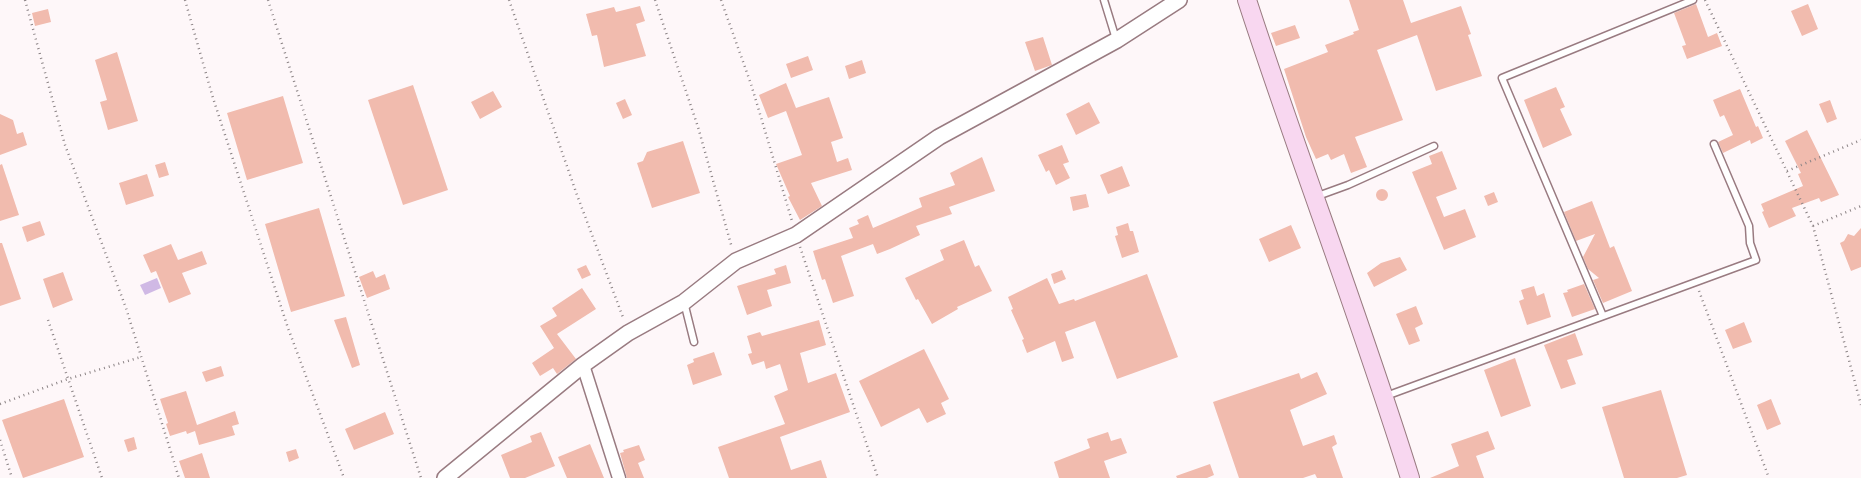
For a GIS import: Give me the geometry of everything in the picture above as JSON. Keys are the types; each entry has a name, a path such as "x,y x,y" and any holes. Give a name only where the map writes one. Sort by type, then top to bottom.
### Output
{"main road":[{"path":"1247,0 1314,197 1385,396 1410,478"}],"street":[{"path":"445,478 583,365 628,334 684,302 736,261 796,235 939,138 1116,40 1178,0"},
{"path":"583,365 619,478"}],"lane":[{"path":"1104,0 1116,40"},
{"path":"1603,316 1502,78 1693,0"},
{"path":"1385,396 1756,260 1750,243 1749,226 1714,144"},
{"path":"1314,197 1348,185 1434,146"},
{"path":"684,302 694,342"}],"path":[{"path":"25,0 65,145 126,308 179,478"},
{"path":"185,0 213,98 288,328 344,478"},
{"path":"268,0 421,478"},
{"path":"510,0 577,196 628,334"},
{"path":"655,0 698,127 736,261"},
{"path":"1705,0 1813,226 1861,405"},
{"path":"1787,171 1861,140"},
{"path":"1813,226 1861,206"},
{"path":"1696,283 1769,478"},
{"path":"48,320 102,478"},
{"path":"0,404 68,379 141,356"},
{"path":"0,440 12,478"}],"shaded area":[{"path":"157,278 161,288 145,295 140,285"}],"building":[{"path":"1349,0 1403,0 1411,23 1461,6 1471,34 1468,35 1482,76 1436,91 1417,35 1377,50 1403,120 1355,137 1367,167 1351,173 1344,154 1331,160 1328,154 1316,159 1306,137 1284,69 1328,52 1325,45 1354,34 1353,32 1359,30"},
{"path":"1696,4 1708,37 1717,33 1722,46 1687,59 1682,46 1686,45 1674,13"},
{"path":"1808,4 1818,29 1802,36 1791,11"},
{"path":"640,6 645,21 636,24 646,56 604,67 597,35 592,36 586,14 614,7 616,12"},
{"path":"48,9 51,22 35,26 32,13"},
{"path":"1295,25 1300,38 1276,46 1271,33"},
{"path":"1043,37 1052,65 1035,71 1025,42"},
{"path":"117,52 138,121 108,130 100,102 107,100 95,60"},
{"path":"808,56 813,70 791,78 786,64"},
{"path":"862,60 866,73 849,79 845,66"},
{"path":"786,83 796,108 829,97 843,138 831,142 837,162 848,158 852,170 811,183 822,206 800,220 788,197 790,196 776,164 802,155 786,111 768,118 759,95"},
{"path":"413,85 448,190 403,205 368,100"},
{"path":"1556,87 1565,107 1560,109 1572,135 1543,148 1524,100"},
{"path":"1740,89 1756,127 1758,126 1763,138 1751,144 1750,140 1723,153 1718,142 1733,135 1724,115 1720,117 1713,100"},
{"path":"493,91 502,107 480,119 471,102"},
{"path":"283,96 303,163 247,180 227,113"},
{"path":"625,99 632,115 623,119 616,103"},
{"path":"1830,100 1837,119 1827,123 1819,104"},
{"path":"1089,102 1100,123 1076,135 1066,114"},
{"path":"0,114 13,120 17,134 23,132 27,145 0,155"},
{"path":"1807,130 1839,195 1821,202 1819,198 1792,208 1796,216 1769,228 1762,212 1764,211 1761,204 1803,186 1798,174 1801,173 1785,141"},
{"path":"683,141 700,193 652,208 637,163 643,161 647,152"},
{"path":"1062,145 1069,162 1063,164 1070,178 1056,185 1049,170 1046,172 1038,155"},
{"path":"1442,151 1457,189 1436,197 1444,217 1465,209 1476,237 1444,250 1412,172 1432,164 1429,156"},
{"path":"982,157 995,191 949,207 952,214 916,226 920,235 890,249 877,254 873,244 841,256 854,296 833,303 825,279 822,280 813,251 853,238 849,228 859,224 857,220 868,215 873,228 922,207 919,198 955,185 950,173"},
{"path":"165,162 169,175 159,178 155,165"},
{"path":"2,164 19,215 0,221 0,165"},
{"path":"1122,166 1130,186 1108,194 1100,175"},
{"path":"147,174 154,196 126,205 119,183"},
{"path":"1384,189 1387,190 1387,200 1380,201 1377,200 1376,193 1377,190"},
{"path":"1494,192 1498,202 1488,206 1484,196"},
{"path":"1086,194 1089,207 1073,211 1070,197"},
{"path":"1592,201 1610,248 1614,246 1632,291 1603,303 1593,280 1599,278 1588,269 1583,257 1595,234 1576,241 1564,212"},
{"path":"319,208 345,296 291,312 265,224"},
{"path":"40,221 45,235 27,242 22,227"},
{"path":"1128,223 1130,231 1133,231 1139,252 1122,258 1115,236 1118,235 1116,227"},
{"path":"1291,225 1301,248 1269,262 1259,239"},
{"path":"1861,228 1861,267 1851,271 1840,243 1844,241 1848,234 1854,236"},
{"path":"964,240 975,267 979,265 992,291 957,307 958,309 932,324 918,299 916,300 905,278 944,260 940,250"},
{"path":"0,243 2,243 21,299 0,306"},
{"path":"171,244 178,260 202,251 207,264 182,273 191,294 169,303 156,271 151,273 143,255"},
{"path":"1400,257 1407,270 1374,287 1367,273 1381,263"},
{"path":"586,265 591,275 582,279 577,269"},
{"path":"786,265 791,283 767,290 772,306 747,315 737,286 776,274 774,269"},
{"path":"1062,270 1066,279 1054,284 1051,274"},
{"path":"373,271 376,278 385,274 390,289 367,298 359,277"},
{"path":"63,272 73,300 53,308 43,279"},
{"path":"1147,274 1178,357 1117,379 1095,321 1065,332 1074,358 1062,362 1055,341 1027,353 1022,340 1024,339 1011,310 1013,309 1008,297 1047,278 1059,304 1074,299 1075,301"},
{"path":"1584,284 1595,309 1572,317 1563,293"},
{"path":"1534,286 1537,296 1544,293 1551,317 1527,325 1519,301 1524,299 1521,290"},
{"path":"582,288 596,309 557,334 576,359 557,374 553,368 540,376 532,363 554,348 540,326 557,316 552,308"},
{"path":"1416,306 1423,324 1415,328 1420,341 1409,345 1396,314"},
{"path":"346,317 360,365 352,368 334,320"},
{"path":"819,320 826,345 800,353 808,383 836,373 850,412 780,437 791,470 821,460 827,478 729,478 718,447 785,424 774,396 788,390 780,364 766,369 764,361 752,365 748,354 752,353 747,336 760,332 762,336"},
{"path":"1744,322 1752,342 1733,349 1725,330"},
{"path":"1575,333 1583,355 1567,360 1576,384 1561,389 1544,345"},
{"path":"924,349 949,399 941,403 946,414 927,423 919,408 881,427 859,381"},
{"path":"714,352 722,375 693,385 687,365 694,362 693,359"},
{"path":"1515,358 1531,406 1501,417 1484,370"},
{"path":"221,366 224,376 206,382 202,372"},
{"path":"1317,372 1327,394 1290,410 1303,446 1334,435 1337,444 1332,447 1343,478 1317,478 1315,474 1303,478 1239,478 1213,402 1299,373 1301,379"},
{"path":"1661,390 1687,475 1677,478 1624,478 1602,407"},
{"path":"186,391 197,425 235,411 239,424 232,426 235,435 199,445 195,431 187,434 186,431 170,436 160,399"},
{"path":"64,399 84,457 23,478 2,420"},
{"path":"1771,399 1781,424 1767,430 1757,405"},
{"path":"385,412 394,434 354,450 345,429"},
{"path":"1488,431 1495,449 1476,456 1484,478 1430,478 1459,466 1451,444"},
{"path":"541,432 555,466 525,478 510,478 501,455 532,442 530,436"},
{"path":"1108,432 1111,441 1121,438 1127,453 1104,461 1110,478 1059,478 1054,462 1090,448 1087,439"},
{"path":"134,437 137,449 128,452 124,440"},
{"path":"590,444 604,478 567,478 558,457"},
{"path":"639,445 645,460 638,463 644,478 627,478 620,453 624,452 623,450"},
{"path":"296,449 299,458 289,462 286,452"},
{"path":"202,453 210,478 185,478 179,461"},
{"path":"1210,464 1214,475 1207,478 1177,478 1176,476"}]}
